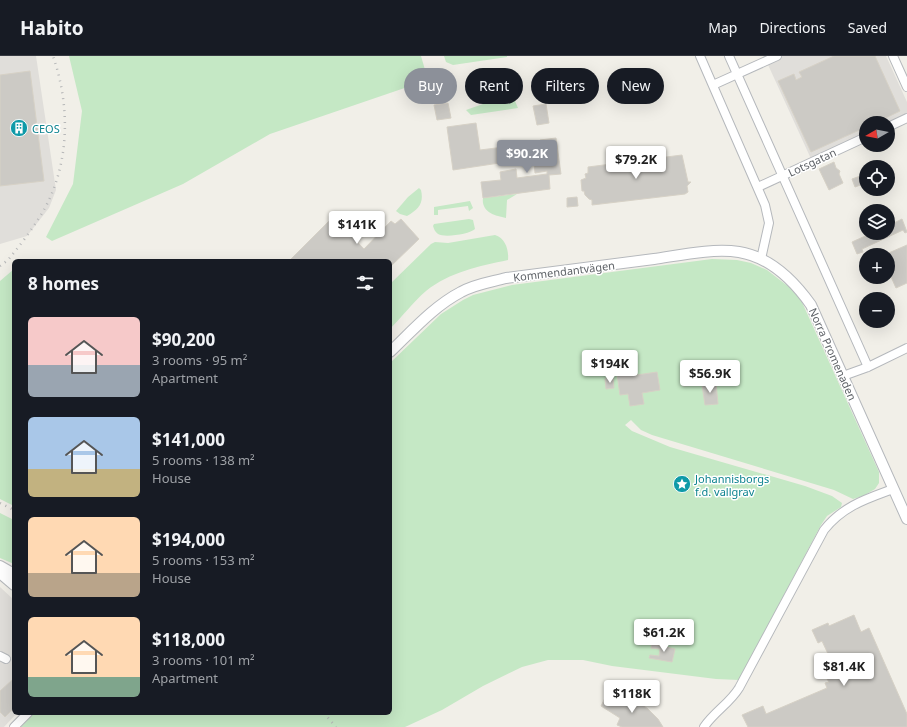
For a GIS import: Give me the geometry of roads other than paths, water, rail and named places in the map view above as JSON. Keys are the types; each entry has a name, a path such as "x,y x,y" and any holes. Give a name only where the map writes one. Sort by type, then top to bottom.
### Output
{"street":[{"path":"700,56 765,205 769,223 762,259"},
{"path":"729,56 868,367"},
{"path":"713,85 776,56"},
{"path":"893,56 907,87"},
{"path":"895,124 907,118"},
{"name":"Lotsgatan","path":"758,187 859,140"},
{"name":"Kommendantvägen","path":"392,350 438,307 462,291 483,283 506,278 699,253 740,252 762,259"},
{"name":"Norra Promenaden","path":"762,259 774,266 788,278 802,292 811,305 907,519"},
{"path":"843,376 868,367 907,348"},
{"path":"704,727 734,697 824,530 832,519 854,504 893,489"},
{"path":"0,566 12,573"},
{"path":"0,573 12,583"},
{"path":"14,727 26,715"}],"railway":[{"path":"0,266 13,254 41,215 53,190 59,171 65,133 65,113 59,75 53,56"},
{"path":"0,503 12,509"},
{"path":"326,715 336,727"}],"place":[{"name":"CEOS","path":"19,128"},
{"name":"Johannisborgs f.d. vallgrav","path":"682,484"}]}
